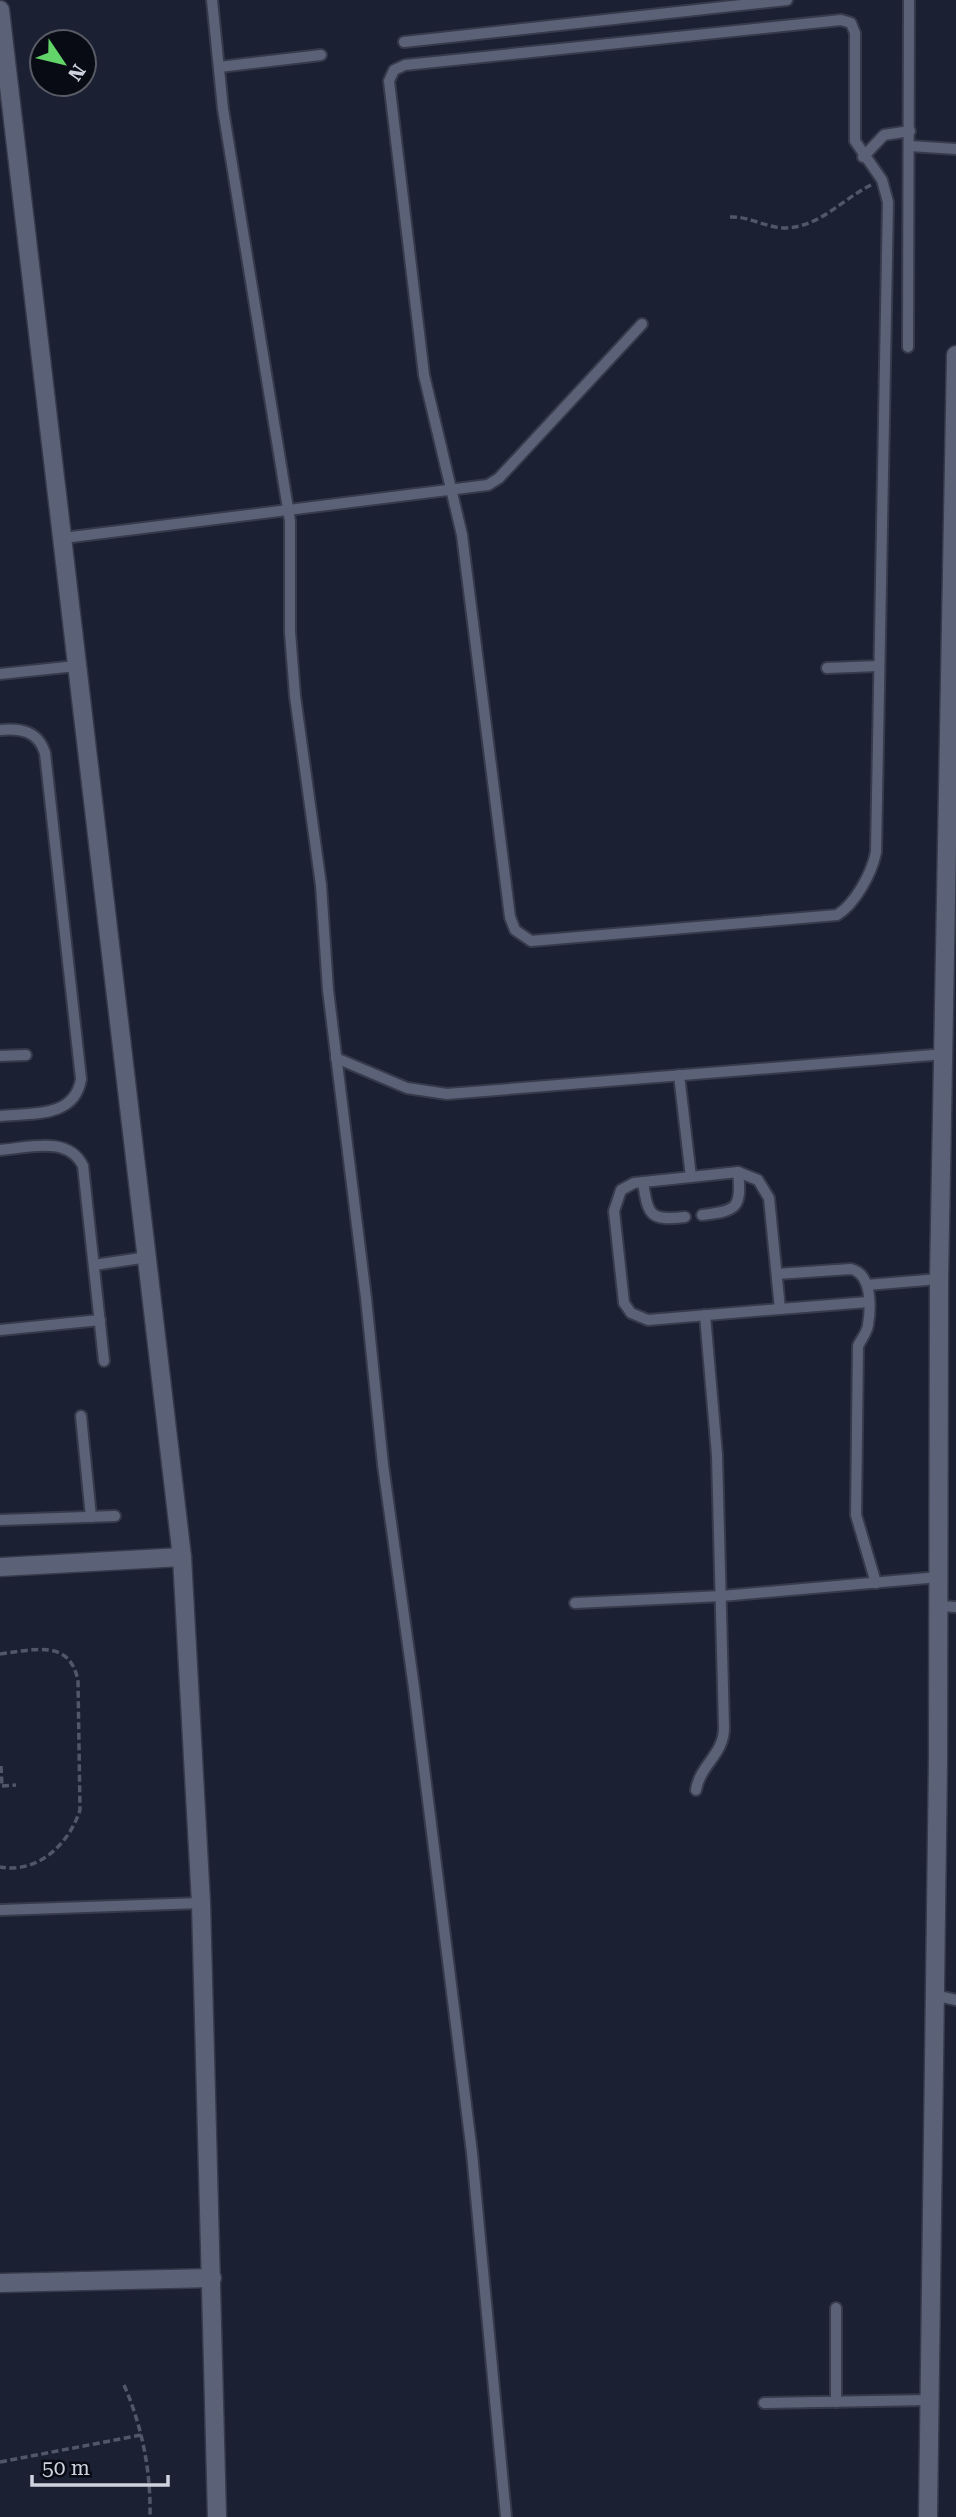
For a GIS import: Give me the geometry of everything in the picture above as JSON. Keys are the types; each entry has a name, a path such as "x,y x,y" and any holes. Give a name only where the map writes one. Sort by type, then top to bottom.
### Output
{"street":[{"path":"0,10 182,1557 201,1903 217,2517"},
{"path":"928,2517 934,1994 947,1606 939,1577 939,1279 951,920 956,355"},
{"path":"0,1567 182,1557"},
{"path":"0,2283 212,2278"}],"lane":[{"path":"212,0 219,67 288,510 292,664 321,885 336,1058 390,1529 414,1688 460,2052 506,2517"},
{"path":"404,42 787,0"},
{"path":"908,347 909,0"},
{"path":"847,21 855,33 853,133 863,156 882,180 888,202 876,852 870,873 842,912 831,916 531,941 514,930 510,917 462,536 424,375 389,87 394,70 405,65 847,21"},
{"path":"219,67 321,55"},
{"path":"863,156 884,135 910,131"},
{"path":"910,146 956,149"},
{"path":"63,538 482,487 499,478 642,324"},
{"path":"0,674 76,666"},
{"path":"827,668 878,666"},
{"path":"0,730 27,731 41,743 45,753 81,1079 74,1098 60,1110 0,1116"},
{"path":"336,1058 407,1088 447,1094 945,1054"},
{"path":"0,1056 26,1055"},
{"path":"680,1075 691,1177"},
{"path":"0,1150 59,1146 79,1159 83,1166 104,1361"},
{"path":"702,1215 726,1212 737,1205 741,1193 738,1172"},
{"path":"780,1309 767,1191 752,1176 738,1172 643,1182 627,1186 614,1203 624,1303 631,1313 642,1319 705,1315 868,1302"},
{"path":"643,1182 647,1207 653,1216 664,1220 685,1217"},
{"path":"93,1265 148,1257"},
{"path":"777,1275 851,1269 860,1272 867,1284 868,1323 858,1346 855,1500 862,1544 876,1583"},
{"path":"867,1284 939,1279"},
{"path":"695,1790 700,1774 718,1753 724,1736 717,1455 705,1315"},
{"path":"0,1330 100,1320"},
{"path":"81,1416 91,1517"},
{"path":"0,1520 115,1516"},
{"path":"575,1603 722,1595 939,1577"},
{"path":"0,1910 201,1903"},
{"path":"934,1994 956,2000"},
{"path":"836,2308 836,2402"},
{"path":"764,2403 929,2400"}],"path":[{"path":"730,217 769,226 796,227 821,219 855,193 882,180"},
{"path":"0,1654 50,1649 63,1654 73,1665 78,1681 80,1810 73,1829 52,1854 21,1867 0,1867"},
{"path":"1,1766 1,1786 16,1785"},
{"path":"124,2385 141,2435 150,2517"},
{"path":"0,2462 141,2435"}]}
